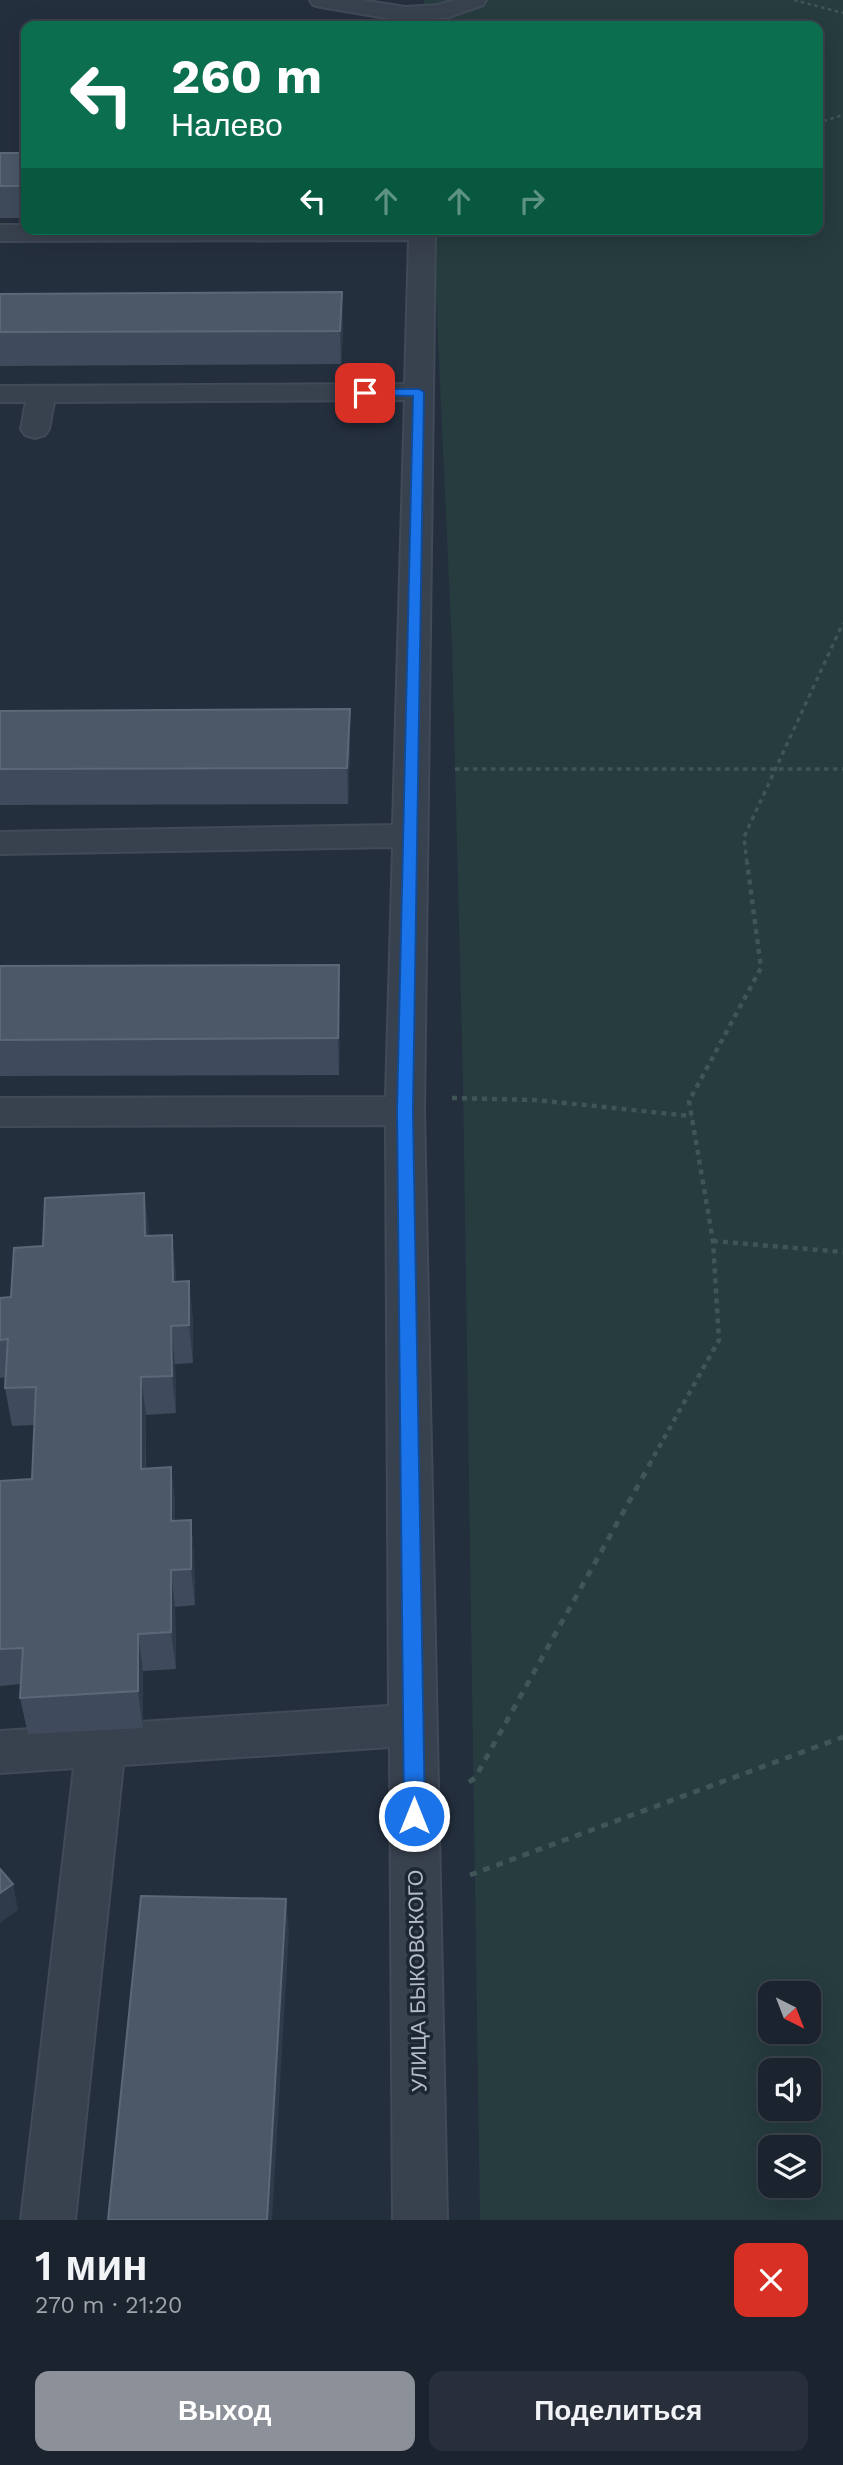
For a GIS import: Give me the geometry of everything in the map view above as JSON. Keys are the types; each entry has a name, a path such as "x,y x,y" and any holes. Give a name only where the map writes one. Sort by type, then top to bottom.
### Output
{"street":[{"path":"321,0 411,20 475,0"},
{"path":"0,233 21,233"},
{"name":"УЛИЦА БЫКОВСКОГО","path":"420,2220 405,1104 422,235"},
{"path":"0,394 419,392"},
{"path":"35,429 41,394"},
{"path":"0,843 410,836"},
{"path":"0,1112 405,1104"},
{"path":"0,1752 414,1725"},
{"path":"48,2220 101,1746"}],"path":[{"path":"794,0 843,13"},
{"path":"823,121 843,115"},
{"path":"414,1816 475,1778 719,1340 713,1241 689,1101 761,968 744,837 843,623"},
{"path":"411,769 843,769"},
{"path":"405,1104 534,1100 692,1116"},
{"path":"713,1241 843,1252"},
{"path":"416,1895 843,1737"}],"green space":[{"path":"424,0 843,0 843,2220 480,2220 463,1082 452,646 433,235 823,235 823,21 424,21"}],"building":[{"path":"0,153 21,153 21,186 0,186"},
{"path":"342,292 340,331 0,332 0,294"},
{"path":"350,709 347,768 0,769 0,711"},
{"path":"339,965 338,1038 0,1040 0,966"},
{"path":"144,1193 145,1236 172,1235 173,1282 189,1281 189,1325 171,1326 172,1376 141,1377 141,1469 171,1467 171,1521 191,1520 191,1569 171,1570 171,1632 138,1634 138,1691 20,1698 23,1648 0,1649 0,1481 32,1479 36,1387 5,1388 8,1339 0,1340 0,1298 11,1297 14,1248 43,1246 45,1198"},
{"path":"0,1869 13,1884 0,1893"},
{"path":"141,1896 286,1899 267,2220 108,2220"}],"route":[{"path":"365,393 419,392 405,1111 414,1816"}]}
